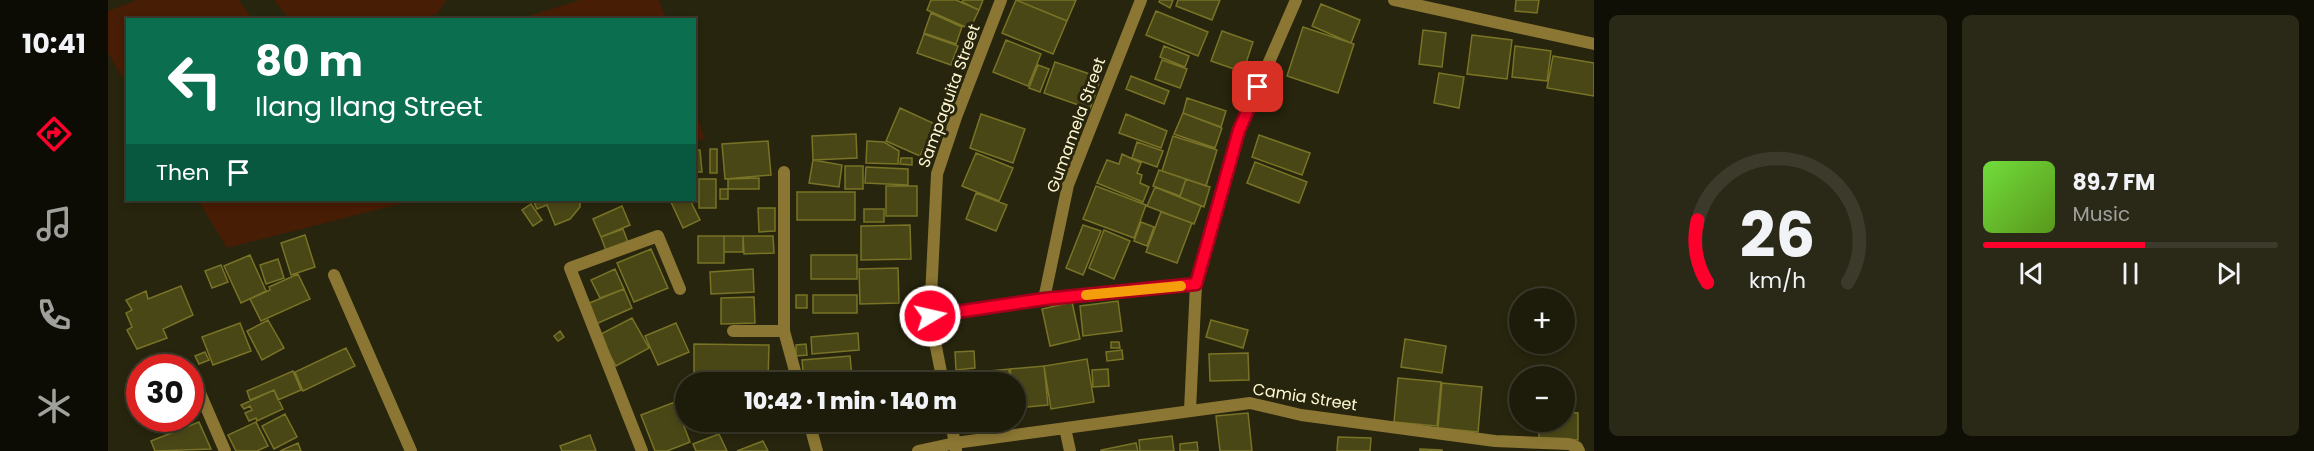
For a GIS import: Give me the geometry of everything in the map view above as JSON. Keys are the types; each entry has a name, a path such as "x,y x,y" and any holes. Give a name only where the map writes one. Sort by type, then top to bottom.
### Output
{"street":[{"name":"Sampaguita Street","path":"941,372 930,316 937,174 956,117 1001,0"},
{"name":"Gumamela Street","path":"1044,299 1068,185 1142,0"},
{"path":"1190,410 1196,284 1239,130 1296,0"},
{"path":"1394,0 1434,4 1594,44"},
{"path":"784,172 784,331 795,372"},
{"path":"642,451 570,268 658,236 680,289"},
{"path":"334,275 411,451"},
{"path":"930,316 1044,299 1196,284"},
{"path":"733,331 784,331"},
{"path":"204,401 225,451"},
{"name":"Camia Street","path":"918,451 1250,403 1301,416 1495,441 1569,444 1577,447 1579,451"},
{"path":"1065,428 1070,451"},
{"path":"812,432 817,451"},
{"path":"953,432 956,447"}],"shaded area":[{"path":"137,0 238,0 252,18 126,18 126,83 108,53 108,11"},
{"path":"274,0 446,0 437,14 423,18 288,18"},
{"path":"580,0 659,0 666,18 522,18"},
{"path":"696,113 705,139 696,141"},
{"path":"199,201 411,201 227,248"}],"building":[{"path":"931,0 956,0 979,10 970,29 927,10"},
{"path":"963,0 983,0 979,10 962,2"},
{"path":"1016,0 1067,21 1053,54 1002,33"},
{"path":"1016,0 1076,0 1067,21"},
{"path":"1160,0 1173,0 1170,8 1159,2"},
{"path":"1178,0 1220,0 1212,20 1176,6"},
{"path":"1516,0 1539,0 1537,13 1515,11"},
{"path":"1321,4 1360,20 1351,43 1312,26"},
{"path":"1156,11 1208,32 1198,56 1146,35"},
{"path":"931,13 962,27 956,44 924,33"},
{"path":"1303,27 1354,44 1338,93 1287,76"},
{"path":"1423,30 1446,33 1442,67 1419,64"},
{"path":"1222,31 1253,42 1243,72 1211,61"},
{"path":"924,34 958,46 951,65 917,53"},
{"path":"1472,35 1512,40 1507,79 1467,74"},
{"path":"1006,40 1041,54 1028,86 993,72"},
{"path":"1164,46 1189,56 1185,67 1160,57"},
{"path":"1515,46 1551,51 1547,81 1512,77"},
{"path":"1553,56 1594,63 1594,96 1547,88"},
{"path":"1162,60 1187,69 1180,88 1155,79"},
{"path":"1055,62 1101,78 1090,109 1044,93"},
{"path":"1038,65 1049,69 1040,92 1029,88"},
{"path":"1439,73 1464,77 1459,108 1434,103"},
{"path":"1131,76 1169,91 1164,104 1126,89"},
{"path":"1187,98 1226,111 1221,127 1183,113"},
{"path":"900,108 935,124 920,156 886,141"},
{"path":"1183,113 1222,128 1215,148 1174,134"},
{"path":"981,114 1025,129 1013,163 970,148"},
{"path":"1126,114 1167,131 1161,148 1119,133"},
{"path":"856,134 857,158 813,160 812,136"},
{"path":"1259,135 1310,153 1302,175 1252,157"},
{"path":"1173,136 1217,150 1206,186 1162,171"},
{"path":"768,141 771,175 725,179 722,144"},
{"path":"867,141 884,142 899,151 898,164 866,163"},
{"path":"1137,142 1163,151 1157,167 1132,158"},
{"path":"710,149 717,149 717,173 710,173"},
{"path":"696,150 700,150 702,172 696,172"},
{"path":"976,153 1013,168 999,201 962,186"},
{"path":"1122,154 1141,163 1137,173 1142,175 1140,183 1149,187 1143,202 1097,183 1107,160 1119,164"},
{"path":"901,158 912,158 912,165 900,164"},
{"path":"813,160 842,165 839,187 809,183"},
{"path":"1255,162 1307,182 1299,203 1247,183"},
{"path":"845,166 863,166 863,189 845,189"},
{"path":"866,167 908,169 908,185 865,183"},
{"path":"1159,170 1186,179 1180,196 1153,186"},
{"path":"759,178 759,189 728,189 728,179"},
{"path":"699,179 716,179 716,208 699,208"},
{"path":"1186,179 1210,187 1204,207 1180,197"},
{"path":"886,186 917,186 917,216 886,216"},
{"path":"1096,186 1146,205 1134,238 1083,219"},
{"path":"1155,187 1201,206 1194,224 1147,206"},
{"path":"720,189 728,189 728,199 720,199"},
{"path":"797,192 855,192 855,220 797,220"},
{"path":"976,193 1007,205 996,231 966,219"},
{"path":"533,201 580,201 580,207 570,219 555,225 547,205 537,209"},
{"path":"670,201 690,201 700,220 683,228"},
{"path":"531,204 542,220 533,226 522,210"},
{"path":"622,206 630,225 601,237 593,219"},
{"path":"758,208 775,208 775,231 759,232"},
{"path":"864,209 884,209 884,222 864,222"},
{"path":"1161,212 1192,223 1177,263 1146,252"},
{"path":"1141,222 1154,227 1147,246 1134,241"},
{"path":"910,225 911,259 861,260 861,226"},
{"path":"1083,225 1101,231 1083,275 1066,268"},
{"path":"623,229 629,245 607,253 601,237"},
{"path":"1104,230 1130,241 1114,279 1089,268"},
{"path":"305,235 315,267 291,275 281,243"},
{"path":"698,236 724,236 724,263 698,263"},
{"path":"724,236 743,236 743,252 724,252"},
{"path":"743,236 773,236 774,253 744,254"},
{"path":"651,249 668,288 634,302 617,263"},
{"path":"250,255 266,291 241,303 224,266"},
{"path":"811,255 857,255 857,279 811,279"},
{"path":"278,259 284,278 266,284 260,265"},
{"path":"221,265 228,282 212,288 205,271"},
{"path":"898,268 899,303 860,304 859,269"},
{"path":"615,269 624,289 600,298 591,280"},
{"path":"753,269 754,292 711,294 710,272"},
{"path":"298,274 310,299 261,321 250,299 270,290 269,287"},
{"path":"181,286 193,315 163,329 167,338 137,349 127,330 132,327 126,313 132,310 126,300 146,291 148,299"},
{"path":"624,289 632,308 596,324 587,304"},
{"path":"796,295 807,295 807,308 796,308"},
{"path":"813,295 857,295 857,313 813,313"},
{"path":"754,297 755,323 721,324 721,298"},
{"path":"1118,301 1122,331 1083,336 1080,306"},
{"path":"1072,302 1080,339 1050,346 1042,309"},
{"path":"632,318 649,348 616,366 599,335"},
{"path":"268,320 284,348 262,360 247,331"},
{"path":"1211,320 1248,330 1243,348 1206,337"},
{"path":"240,323 251,351 213,365 202,337"},
{"path":"676,323 689,352 658,365 645,336"},
{"path":"560,331 564,337 558,341 554,336"},
{"path":"858,333 859,350 812,354 811,337"},
{"path":"1405,339 1446,346 1442,373 1401,367"},
{"path":"1111,342 1119,342 1120,348 1111,348"},
{"path":"694,344 769,345 768,372 694,372"},
{"path":"806,344 807,355 796,356 796,345"},
{"path":"346,348 355,366 303,391 295,372"},
{"path":"1122,350 1123,359 1107,361 1106,352"},
{"path":"974,351 975,368 956,370 955,352"},
{"path":"205,352 209,360 204,362 204,354 200,354"},
{"path":"1248,353 1249,380 1210,381 1209,354"},
{"path":"850,356 851,372 803,372 802,360"},
{"path":"1087,359 1094,402 1051,409 1044,366"},
{"path":"1044,366 1048,405 1026,407 1026,372 1010,372 1010,369"},
{"path":"1009,369 1009,372 979,372"},
{"path":"1108,369 1109,386 1093,387 1092,370"},
{"path":"293,371 301,390 278,400 274,390 250,400 247,391"},
{"path":"1398,378 1441,382 1437,426 1394,422"},
{"path":"1442,383 1482,387 1478,432 1438,428"},
{"path":"274,390 283,409 257,421 256,418 249,421 245,413 252,410 250,406 244,409 241,405"},
{"path":"675,402 675,432 686,432 690,442 667,451 655,451 641,415"},
{"path":"1248,413 1252,451 1220,451 1216,416"},
{"path":"1575,413 1578,413 1578,440 1539,438 1539,432 1575,432"},
{"path":"285,414 297,437 274,449 262,426"},
{"path":"256,422 268,446 257,451 236,451 228,435"},
{"path":"174,432 203,432 211,449 155,451 151,441"},
{"path":"719,434 727,451 696,451 693,444"},
{"path":"590,435 596,451 562,451 560,446"},
{"path":"1172,436 1174,451 1140,451 1139,440"},
{"path":"1338,437 1371,438 1370,451 1337,451"},
{"path":"763,441 768,451 737,451"},
{"path":"1197,442 1198,451 1180,451 1180,444"},
{"path":"298,443 301,451 280,451"},
{"path":"1136,443 1138,451 1101,451 1101,450"},
{"path":"1420,449 1442,450 1442,451 1420,451"}],"slow traffic":[{"path":"1086,295 1181,286"}],"route":[{"path":"930,316 1044,299 1196,284 1239,130 1258,87"}]}
